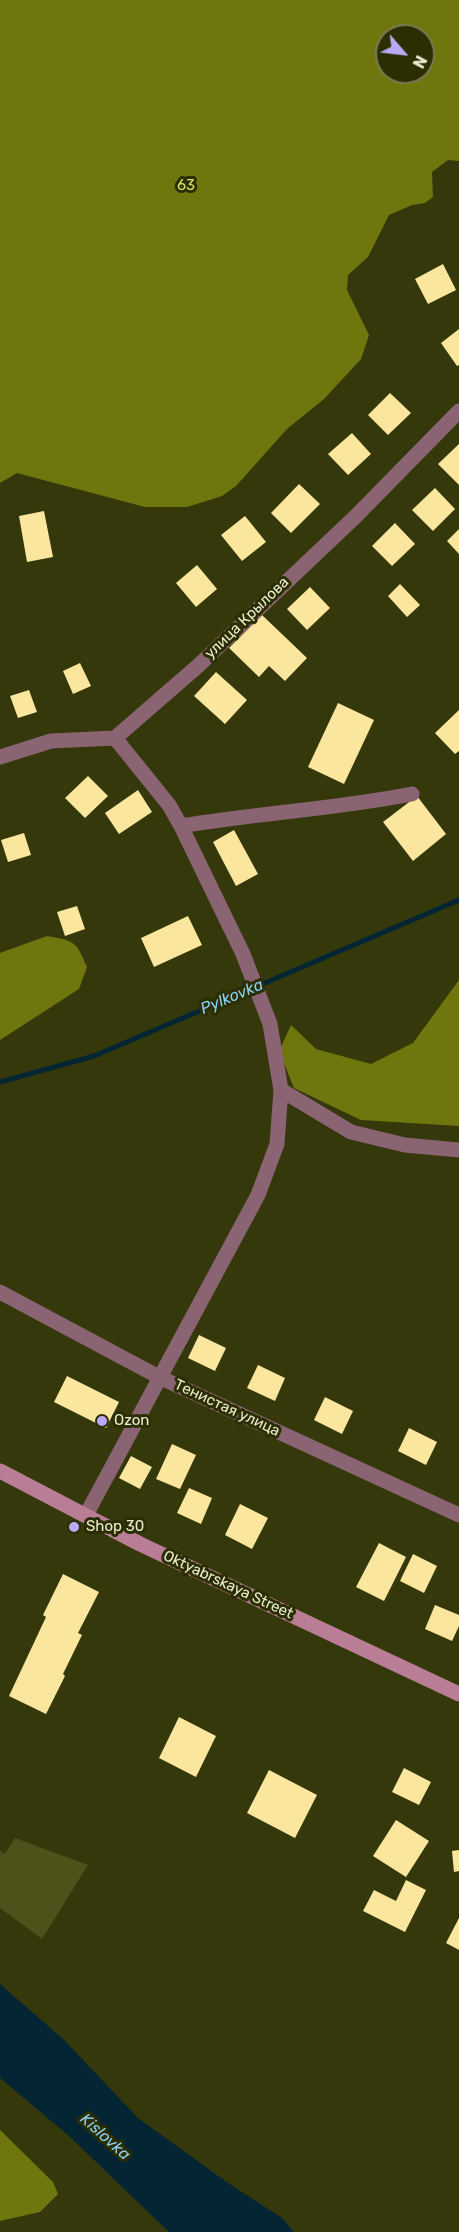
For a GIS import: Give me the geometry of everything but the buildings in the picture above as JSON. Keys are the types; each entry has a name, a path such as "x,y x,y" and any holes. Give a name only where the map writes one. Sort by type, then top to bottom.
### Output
{"street":[{"name":"улица Крылова","path":"115,738 199,664 339,532 459,411"},
{"path":"0,757 51,741 115,738 169,806 181,826 243,954 270,1024 281,1090 277,1144 258,1196 86,1515"},
{"path":"181,826 279,812 359,805 412,794"},
{"path":"281,1090 351,1132 405,1145 459,1150"},
{"name":"Тенистая улица","path":"0,1292 159,1377 459,1515"},
{"name":"Oktyabrskaya Street","path":"0,1471 140,1544 459,1694"}],"green space":[{"name":"63","path":"0,0 459,0 459,161 448,160 432,172 433,197 425,203 412,205 389,215 368,257 348,275 347,290 369,335 361,359 324,399 287,429 236,486 222,496 187,507 145,507 17,473 0,483"},
{"path":"47,936 64,939 77,947 87,967 79,989 0,1040 0,953"},
{"path":"459,980 459,1126 361,1120 294,1088 279,1051 291,1025 316,1049 371,1064 413,1043"},
{"path":"15,1838 88,1865 42,1939 0,1908 0,1851 5,1854"},
{"path":"0,2130 53,2182 58,2194 40,2212 0,2221"}],"water":[{"name":"Kislovka","path":"0,1984 64,2040 138,2118 228,2183 282,2218 294,2232 169,2232 69,2136 0,2078"}],"waterway":[{"name":"Pylkovka","path":"0,1082 94,1056 459,900"}],"place":[{"name":"Ozon","path":"102,1421"},
{"name":"Shop 30","path":"74,1527"}]}
